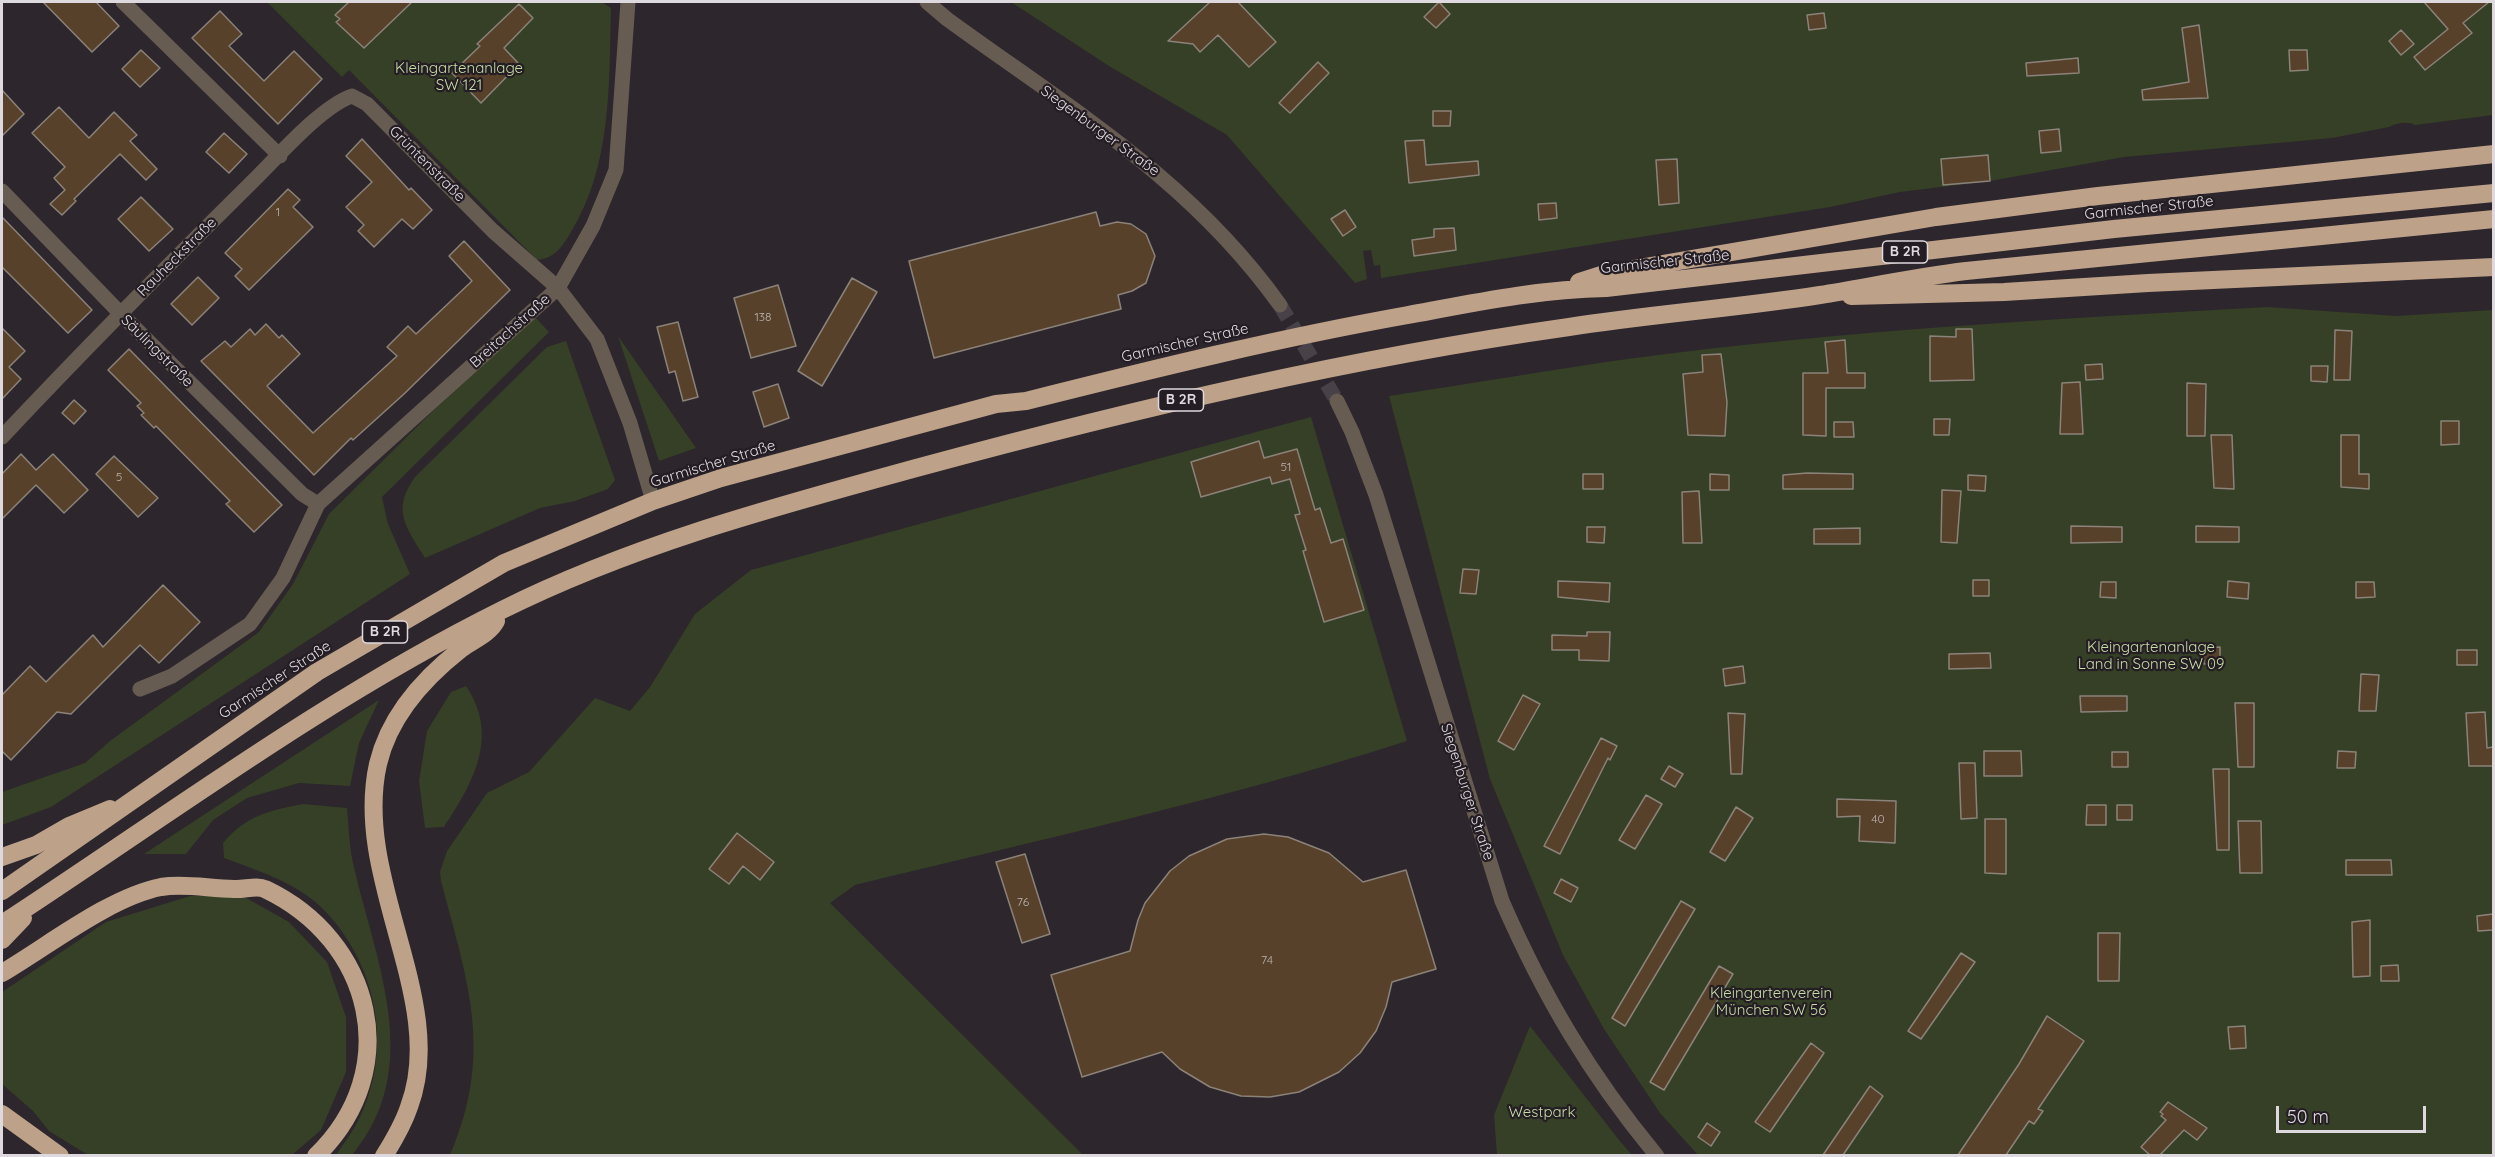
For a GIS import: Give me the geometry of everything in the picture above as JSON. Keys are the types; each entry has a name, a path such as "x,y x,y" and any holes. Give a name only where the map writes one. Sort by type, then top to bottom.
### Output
{"highway":[{"path":"1560,289 1604,274 1936,217 2493,154"},
{"name":"Garmischer Straße","path":"2,891 137,799 256,712 413,615 504,563 653,501 754,469 996,404 1026,400 1235,349 1335,328 1560,289 1606,288 2114,229 2493,193"},
{"name":"B 2R","path":"2,924 361,687 503,609 599,567 740,517 1162,404 1268,380 1567,327 1820,295 1889,281 2066,260 2247,245 2493,219"},
{"path":"1820,295 1886,297 2493,267"},
{"path":"384,1155 398,1134 410,1106 419,1042 411,986 387,903 373,833 373,798 378,763 390,730 423,682 462,648 492,628 503,609"},
{"path":"2,857 36,845 69,826 137,799"},
{"path":"2,973 120,901 162,887 263,888 322,928 356,979 366,1016 368,1062 360,1094 345,1120 316,1155"},
{"name":"B 2R","path":"2,940 40,899"},
{"path":"2,1114 60,1155"}],"street":[{"path":"123,2 280,156"},
{"name":"Breitachstraße","path":"318,504 558,288 593,226 616,170 628,2"},
{"name":"Siegenburger Straße","path":"927,2 946,19 1117,139 1159,173 1242,257 1280,305"},
{"name":"Grüntenstraße","path":"280,156 336,101 352,96 367,104 493,231 558,288 597,339 608,363 653,501"},
{"name":"Rauheckstraße","path":"2,437 120,313 280,156"},
{"name":"Säulingstraße","path":"2,191 120,313 302,494 318,504"},
{"name":"Siegenburger Straße","path":"1337,401 1352,432 1376,495 1502,901 1525,954 1566,1032 1621,1113 1657,1155"},
{"path":"140,689 172,676 250,624 283,578 318,504"}],"green space":[{"name":"Kleingartenanlage SW 121","path":"267,2 602,2 611,8 608,95 601,152 584,206 561,247 549,257 537,260 349,70 342,77"},
{"path":"1011,2 2493,2 2493,115 2415,125 2395,124 2332,138 2124,157 1990,181 1900,192 1830,207 1381,278 1380,265 1374,266 1371,250 1363,251 1367,279 1355,283 1227,135 1109,66"},
{"name":"Kleingartenanlage Land in Sonne SW 09","path":"2267,307 2396,316 2493,310 2493,1155 1698,1155 1660,1113 1604,1029 1563,955 1490,779 1389,396 1714,348 1951,326"},
{"path":"534,316 549,332 382,497 388,524 410,574 51,807 2,825 2,792 85,763 110,741 259,632 293,584 329,514 437,407"},
{"path":"618,336 696,448 659,461"},
{"path":"566,341 615,480 608,489 575,501 540,508 425,558 404,518 404,499 415,477 547,347"},
{"path":"1311,417 1407,741 1201,800 855,885 830,903 1083,1155 450,1155 463,1118 471,1084 474,1050 467,986 440,872 447,851 487,793 529,772 595,698 630,711 650,687 695,614 751,570"},
{"path":"466,686 476,705 481,723 482,741 479,759 473,776 444,827 425,828 419,781 427,731 451,692"},
{"path":"379,700 359,743 350,786 299,783 247,798 213,820 186,854 144,854"},
{"path":"303,804 347,808 352,860 382,977 389,1014 391,1051 386,1087 374,1122 352,1155 336,1155 360,1117 370,1090 376,1062 377,1034 374,1006 366,978 355,953 340,929 311,898 275,878 224,858 223,843 241,826 269,812"},
{"path":"241,895 289,922 327,962 346,1017 346,1072 321,1130 292,1155 88,1155 49,1131 33,1111 2,1084 2,992 106,922 190,896"},
{"name":"Westpark","path":"1530,1026 1632,1155 1497,1155 1494,1115"}],"building":[{"path":"43,2 96,2 119,26 92,52"},
{"path":"349,2 412,2 364,48 336,22 340,19 335,15"},
{"path":"1210,2 1238,2 1276,42 1249,67 1218,35 1200,52 1193,44 1168,41"},
{"path":"1439,2 1450,14 1436,28 1424,17"},
{"path":"2424,2 2489,2 2463,23 2472,33 2425,70 2414,57 2448,29"},
{"path":"519,4 533,18 504,48 519,64 481,103 452,73 480,46 477,44"},
{"path":"220,11 242,34 229,46 264,81 294,51 322,79 278,124 192,38"},
{"path":"1824,13 1826,28 1809,30 1807,15"},
{"path":"2199,25 2208,98 2143,100 2142,90 2189,82 2182,28"},
{"path":"2401,30 2414,44 2401,55 2389,41"},
{"path":"141,50 160,68 140,87 122,69"},
{"path":"2289,50 2307,50 2308,70 2290,71"},
{"path":"2078,58 2079,73 2027,76 2026,63"},
{"path":"1318,62 1329,73 1290,113 1279,103"},
{"path":"2,90 24,114 2,136"},
{"path":"59,107 89,138 114,112 137,135 130,141 157,169 146,180 120,154 74,199 76,201 62,215 50,204 65,190 54,178 65,167 32,133"},
{"path":"1433,111 1451,111 1450,126 1433,126"},
{"path":"2059,129 2061,151 2041,153 2039,131"},
{"path":"224,133 247,154 229,173 206,152"},
{"path":"362,139 409,190 411,188 432,210 413,229 402,219 374,247 358,231 364,225 346,207 372,182 346,156"},
{"path":"1424,140 1426,165 1478,161 1479,175 1409,183 1405,141"},
{"path":"1988,155 1990,181 1943,185 1941,159"},
{"path":"1677,159 1679,203 1659,205 1656,160"},
{"path":"288,189 300,200 293,207 313,227 249,290 235,276 242,269 225,253"},
{"path":"141,197 173,229 149,251 118,219"},
{"path":"1556,203 1557,218 1539,220 1538,204"},
{"path":"1345,210 1356,227 1343,236 1331,219"},
{"path":"1096,212 1100,226 1117,222 1131,224 1146,234 1155,256 1146,283 1132,291 1118,295 1121,309 934,358 909,261"},
{"path":"2,217 92,310 68,333 2,267"},
{"path":"1454,228 1456,250 1414,256 1412,240 1434,237 1434,229"},
{"path":"464,241 510,290 404,394 353,440 351,438 314,475 201,361 225,341 231,347 250,329 255,335 266,324 279,338 282,335 300,354 267,386 313,433 397,356 387,347 408,326 416,334 472,281 449,256"},
{"path":"198,277 219,298 192,325 171,304"},
{"path":"852,278 877,292 822,386 798,371"},
{"path":"778,285 796,346 751,358 734,298"},
{"path":"678,322 698,397 683,401 675,371 669,373 657,327"},
{"path":"2,328 25,351 9,367 21,379 2,399"},
{"path":"1956,329 1972,329 1974,380 1930,381 1930,336 1956,337"},
{"path":"2335,330 2352,331 2350,380 2334,380"},
{"path":"1845,340 1847,373 1865,373 1865,388 1826,388 1826,436 1803,435 1803,373 1828,373 1825,342"},
{"path":"129,349 282,505 254,532 226,504 230,501 156,426 154,428 141,415 144,413 137,406 141,403 108,370"},
{"path":"1721,354 1727,402 1725,436 1688,435 1683,374 1703,372 1702,355"},
{"path":"2102,364 2103,379 2086,380 2085,365"},
{"path":"2311,366 2328,366 2327,382 2311,381"},
{"path":"2080,382 2083,434 2060,434 2062,383"},
{"path":"2187,383 2206,384 2205,436 2187,436"},
{"path":"778,384 789,418 764,427 753,392"},
{"path":"74,400 86,411 74,424 62,413"},
{"path":"1934,419 1950,419 1949,435 1934,435"},
{"path":"2441,421 2459,421 2459,444 2441,445"},
{"path":"1834,422 1853,422 1854,437 1834,437"},
{"path":"2211,435 2232,435 2234,489 2214,488"},
{"path":"2341,435 2359,435 2359,474 2369,474 2369,489 2341,487"},
{"path":"1259,441 1264,458 1297,449 1315,510 1320,508 1331,543 1343,539 1364,610 1324,622 1303,551 1306,550 1295,515 1300,514 1290,479 1272,484 1270,477 1201,497 1191,462"},
{"path":"21,454 36,470 53,454 88,490 64,513 36,485 2,519 2,474"},
{"path":"114,456 158,498 138,517 96,474"},
{"path":"1583,474 1603,474 1603,489 1583,489"},
{"path":"1710,474 1729,475 1729,490 1710,490"},
{"path":"1853,474 1853,489 1783,489 1783,475"},
{"path":"1968,475 1986,476 1985,491 1968,490"},
{"path":"1942,490 1961,491 1957,543 1941,542"},
{"path":"1699,491 1702,543 1683,543 1682,492"},
{"path":"2071,526 2122,527 2122,542 2071,543"},
{"path":"2196,526 2239,527 2239,542 2196,542"},
{"path":"1587,527 1605,527 1604,543 1587,542"},
{"path":"1860,528 1860,544 1814,544 1814,529"},
{"path":"1463,569 1479,570 1476,594 1460,593"},
{"path":"1973,580 1989,580 1989,596 1973,596"},
{"path":"1558,581 1610,583 1609,602 1558,597"},
{"path":"2228,581 2249,583 2248,599 2227,597"},
{"path":"2101,582 2116,582 2116,598 2100,597"},
{"path":"2356,582 2374,582 2375,597 2356,598"},
{"path":"163,585 200,622 159,663 140,645 71,714 57,712 11,760 2,751 2,695 30,666 46,682 93,635 103,647"},
{"path":"1587,632 1610,632 1609,661 1579,660 1579,650 1552,650 1552,635 1587,636"},
{"path":"2220,647 2220,663 2204,664 2204,648"},
{"path":"2457,650 2477,650 2477,665 2457,665"},
{"path":"1990,653 1991,668 1949,669 1949,654"},
{"path":"1743,666 1745,683 1725,686 1723,669"},
{"path":"2361,674 2379,675 2376,711 2359,711"},
{"path":"1523,695 1540,704 1514,750 1498,741"},
{"path":"2080,696 2127,696 2127,711 2081,712"},
{"path":"2235,703 2254,703 2254,767 2238,767"},
{"path":"2485,712 2487,748 2493,747 2493,766 2469,766 2466,713"},
{"path":"1728,713 1745,714 1742,774 1731,774"},
{"path":"1601,738 1617,746 1610,760 1608,758 1560,854 1544,846"},
{"path":"1984,751 2021,751 2022,776 1984,776"},
{"path":"2338,751 2356,752 2355,768 2337,768"},
{"path":"2112,752 2128,752 2128,767 2112,767"},
{"path":"1959,763 1975,763 1977,818 1961,819"},
{"path":"1669,766 1683,774 1675,787 1661,779"},
{"path":"2213,769 2229,769 2229,850 2217,850"},
{"path":"1646,795 1662,804 1635,849 1619,840"},
{"path":"1837,799 1896,801 1895,843 1859,841 1860,816 1837,817"},
{"path":"2087,805 2106,805 2106,825 2086,825"},
{"path":"2117,805 2132,805 2132,820 2117,820"},
{"path":"1736,807 1753,818 1725,861 1710,852"},
{"path":"1985,819 2006,819 2006,874 1985,873"},
{"path":"2238,821 2261,821 2262,873 2240,873"},
{"path":"737,833 774,862 760,880 743,866 729,884 709,869"},
{"path":"1264,834 1288,837 1329,853 1363,882 1406,870 1436,969 1392,982 1386,1007 1376,1031 1360,1053 1339,1072 1299,1092 1270,1097 1241,1096 1210,1087 1180,1069 1162,1052 1082,1077 1051,975 1130,951 1145,903 1170,871 1189,856 1227,839"},
{"path":"1025,854 1050,934 1022,943 996,862"},
{"path":"2346,860 2391,860 2392,875 2346,875"},
{"path":"1561,879 1578,888 1571,902 1554,893"},
{"path":"1681,901 1695,909 1625,1026 1612,1018"},
{"path":"2493,914 2493,930 2478,931 2477,916"},
{"path":"2370,920 2370,976 2353,977 2352,922"},
{"path":"2098,933 2120,933 2119,981 2098,981"},
{"path":"1961,953 1975,962 1921,1039 1908,1031"},
{"path":"2398,965 2399,981 2381,981 2381,966"},
{"path":"1719,966 1733,974 1664,1090 1650,1082"},
{"path":"2047,1016 2084,1041 2038,1109 2043,1111 2034,1124 2029,1121 2006,1155 1958,1155 2019,1064"},
{"path":"2245,1026 2246,1048 2230,1049 2228,1027"},
{"path":"1811,1043 1824,1053 1770,1132 1755,1122"},
{"path":"1870,1086 1883,1096 1843,1155 1823,1155"},
{"path":"2168,1102 2207,1128 2197,1140 2184,1130 2160,1155 2150,1155 2141,1147 2166,1120 2160,1112"},
{"path":"1707,1123 1720,1132 1711,1146 1698,1137"}],"tunnel":[{"path":"1280,305 1337,401"}],"park label":[{"name":"Kleingartenverein München SW 56","path":"1771,1002"}]}
